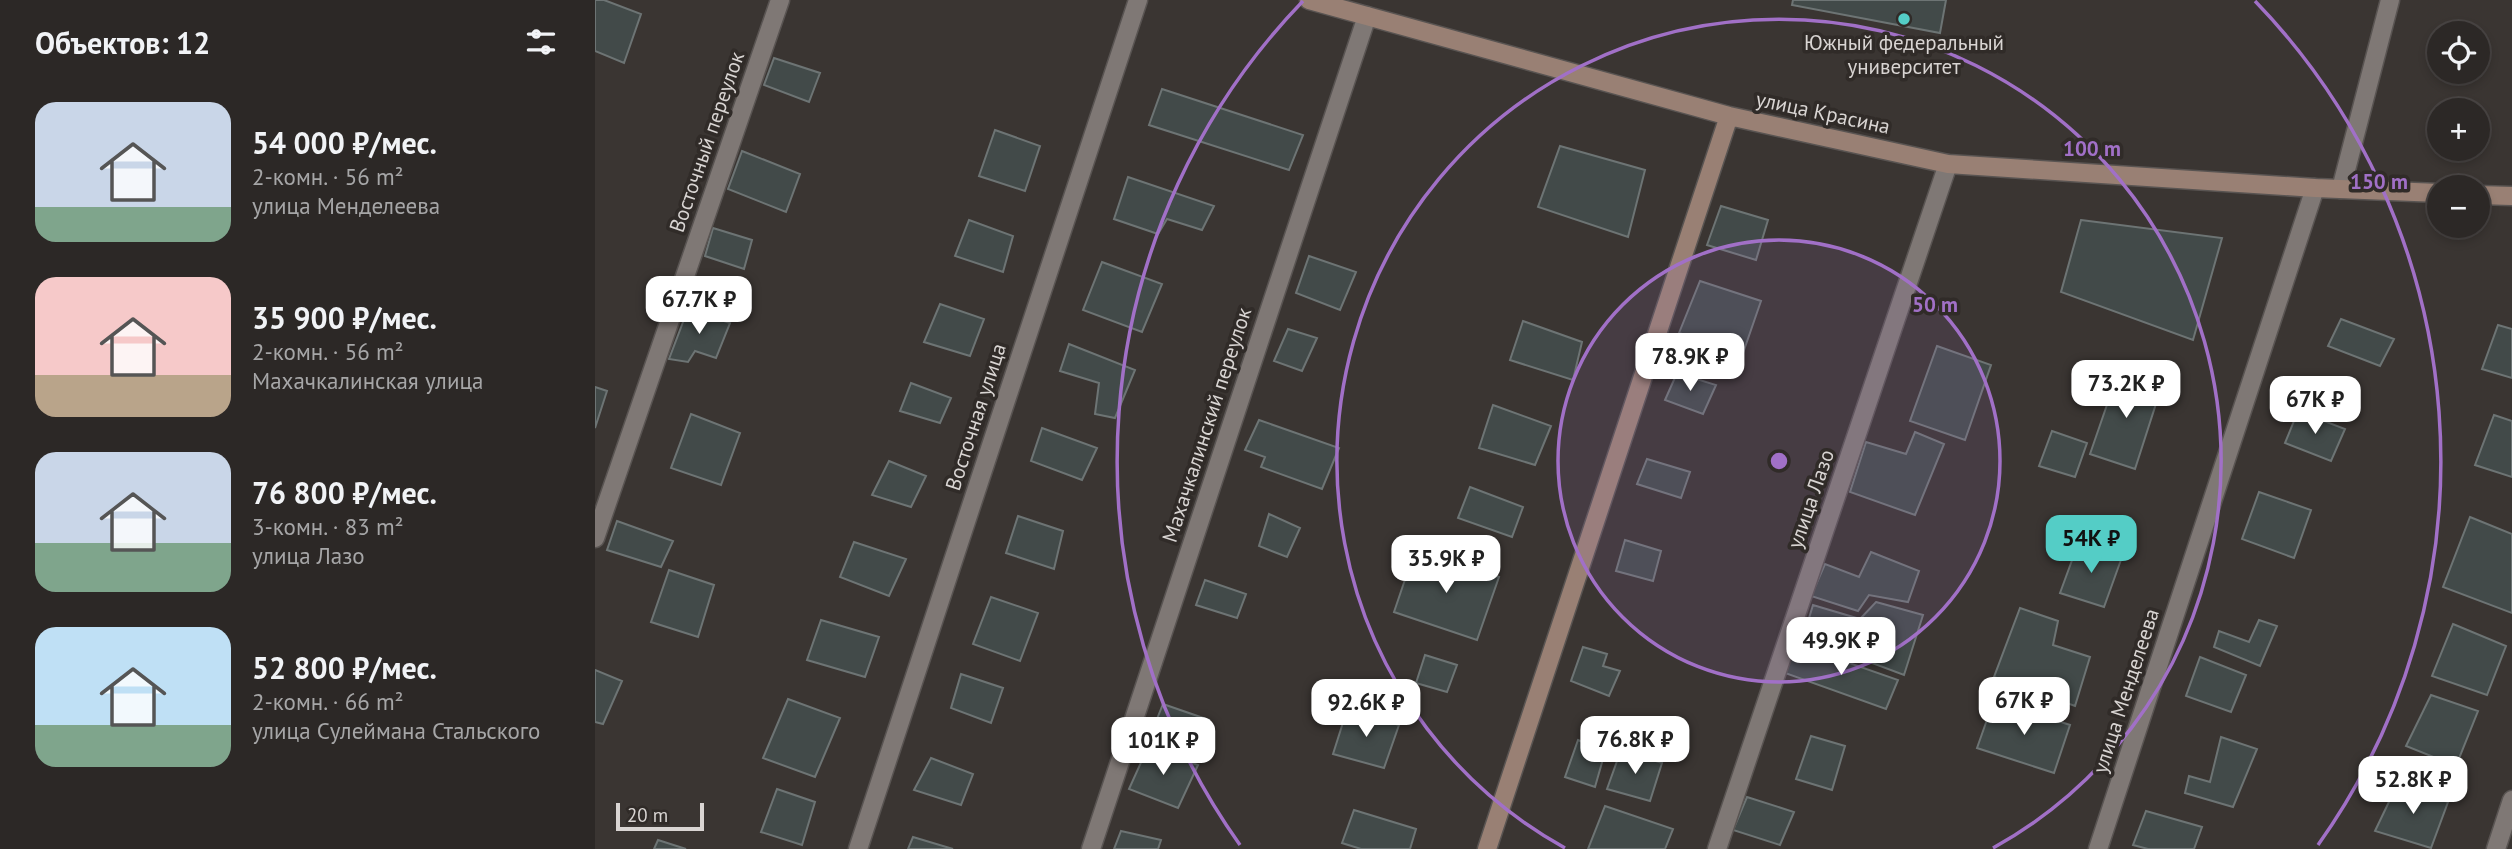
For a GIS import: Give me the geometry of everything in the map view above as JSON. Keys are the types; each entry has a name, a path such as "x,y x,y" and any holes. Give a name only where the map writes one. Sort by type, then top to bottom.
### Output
{"street":[{"name":"Восточный переулок","path":"595,537 780,0"},
{"name":"Восточная улица","path":"858,849 1138,0"},
{"name":"улица Красина","path":"1308,0 1341,4 1367,16 1728,116 1948,164 2315,188 2427,193"},
{"path":"2341,189 2390,0"},
{"name":"Махачкалинский переулок","path":"1091,849 1367,16"},
{"path":"1487,849 1728,116"},
{"name":"улица Лазо","path":"1717,849 1948,164"},
{"name":"улица Менделеева","path":"2098,849 2315,188"},
{"path":"2490,195 2512,196"},
{"path":"2496,849 2512,800"}],"building":[{"path":"595,0 604,0 641,14 624,63 595,51"},
{"name":"Южный федеральный университет","path":"1793,0 1946,0 1940,33 1792,5"},
{"path":"774,58 820,73 809,102 764,85"},
{"path":"1162,89 1303,135 1289,170 1149,125"},
{"path":"995,130 1040,146 1025,191 979,176"},
{"path":"1560,146 1645,170 1628,237 1538,207"},
{"path":"742,151 800,174 786,212 728,189"},
{"path":"1128,177 1214,206 1202,230 1167,219 1158,234 1114,219"},
{"path":"1721,206 1768,220 1756,260 1707,245"},
{"path":"969,220 1013,236 1003,272 955,256"},
{"path":"2081,220 2222,238 2193,340 2061,292"},
{"path":"713,228 752,240 744,269 705,256"},
{"path":"1309,256 1356,272 1340,310 1296,293"},
{"path":"1102,262 1162,284 1142,332 1083,310"},
{"path":"1700,281 1761,301 1743,353 1679,333"},
{"path":"940,304 984,319 970,356 924,342"},
{"path":"688,309 730,323 716,358 695,351 688,362 669,359"},
{"path":"2341,319 2394,339 2380,366 2328,346"},
{"path":"1523,321 1582,342 1573,380 1510,360"},
{"path":"2498,325 2512,329 2512,378 2482,369"},
{"path":"1288,329 1317,338 1302,371 1274,361"},
{"path":"1069,344 1135,370 1115,418 1095,414 1099,383 1060,371"},
{"path":"1937,346 1991,365 1965,440 1910,421"},
{"path":"2119,370 2162,385 2135,469 2090,454"},
{"path":"1677,373 1716,385 1703,414 1665,400"},
{"path":"911,383 951,398 940,423 900,411"},
{"path":"595,387 607,391 595,428"},
{"path":"1493,405 1551,426 1535,465 1479,448"},
{"path":"2298,411 2345,429 2331,461 2285,443"},
{"path":"691,414 740,433 721,485 671,468"},
{"path":"2494,415 2512,421 2512,477 2475,465"},
{"path":"1259,420 1339,448 1322,489 1261,467 1265,457 1245,450"},
{"path":"1042,428 1097,448 1082,480 1031,461"},
{"path":"2052,431 2087,443 2075,477 2039,466"},
{"path":"1915,432 1944,444 1915,515 1850,492 1866,442 1906,454"},
{"path":"1647,459 1690,472 1681,498 1637,484"},
{"path":"889,461 926,476 911,507 872,495"},
{"path":"1470,487 1523,507 1512,537 1458,518"},
{"path":"2259,492 2311,510 2294,558 2242,539"},
{"path":"1269,514 1300,528 1287,557 1259,546"},
{"path":"1018,516 1063,531 1054,569 1006,553"},
{"path":"2470,517 2512,534 2512,613 2443,587"},
{"path":"617,521 673,541 661,567 607,550"},
{"path":"1625,540 1661,551 1653,581 1616,571"},
{"path":"854,542 906,559 889,596 840,577"},
{"path":"2078,544 2122,557 2104,607 2060,593"},
{"path":"1415,550 1499,577 1477,640 1394,612"},
{"path":"1871,552 1919,571 1908,602 1869,595 1858,611 1811,596 1825,564 1859,577"},
{"path":"669,570 714,585 698,637 651,622"},
{"path":"1205,580 1246,594 1237,618 1196,605"},
{"path":"991,597 1038,613 1020,661 973,644"},
{"path":"1876,602 1923,615 1904,675 1843,652 1846,639 1807,625 1813,605 1860,619"},
{"path":"2020,608 2058,621 2053,645 2090,657 2075,706 1994,677"},
{"path":"821,620 879,637 865,677 807,660"},
{"path":"2259,620 2277,626 2260,666 2214,647 2219,631 2249,642"},
{"path":"2453,624 2506,646 2487,695 2432,676"},
{"path":"1795,644 1898,680 1886,709 1785,673"},
{"path":"1583,647 1607,654 1603,666 1620,671 1609,696 1571,681"},
{"path":"1425,655 1457,665 1447,692 1416,683"},
{"path":"2200,657 2246,675 2231,712 2186,696"},
{"path":"595,670 622,681 603,724 595,722"},
{"path":"961,674 1003,688 991,723 951,708"},
{"path":"2431,695 2478,711 2456,766 2406,746"},
{"path":"788,699 840,718 815,777 763,758"},
{"path":"1994,700 2070,725 2054,773 1977,748"},
{"path":"1163,704 1209,720 1198,756 1149,739"},
{"path":"1347,710 1399,725 1384,768 1333,754"},
{"path":"1811,736 1845,746 1832,790 1796,779"},
{"path":"2221,737 2257,749 2233,807 2185,793 2189,776 2210,782"},
{"path":"1578,740 1605,752 1595,787 1565,777"},
{"path":"1148,747 1198,765 1178,808 1129,789"},
{"path":"1621,750 1662,763 1650,801 1607,789"},
{"path":"931,758 973,774 961,805 914,790"},
{"path":"2398,783 2448,802 2431,848 2375,831"},
{"path":"777,789 815,802 802,845 761,832"},
{"path":"1747,797 1794,812 1780,845 1733,830"},
{"path":"1605,806 1673,829 1665,849 1588,849"},
{"path":"1354,810 1416,829 1410,849 1361,849 1342,843"},
{"path":"2146,811 2202,827 2194,849 2148,849 2133,845"},
{"path":"1121,831 1161,840 1158,849 1114,849"},
{"path":"913,837 953,849 908,849"},
{"path":"658,840 686,849 654,849"}],"place":[{"name":"Южный федеральный университет","path":"1904,19"}]}
